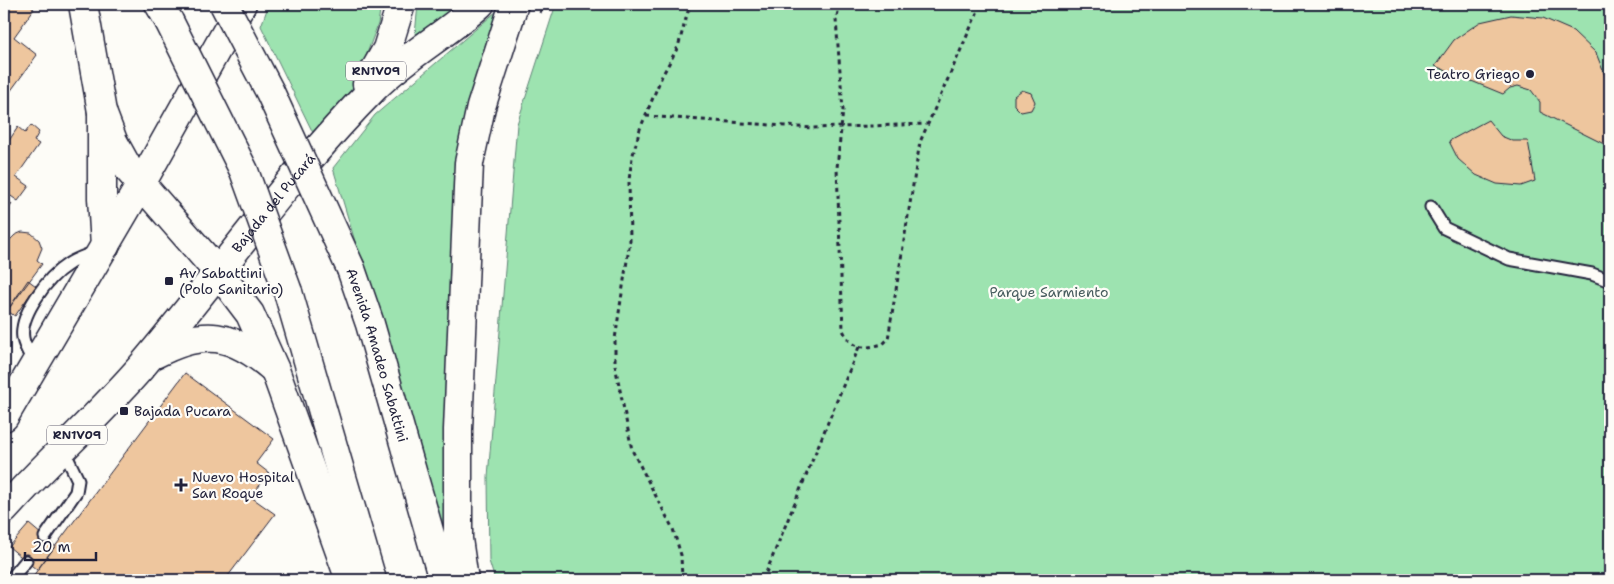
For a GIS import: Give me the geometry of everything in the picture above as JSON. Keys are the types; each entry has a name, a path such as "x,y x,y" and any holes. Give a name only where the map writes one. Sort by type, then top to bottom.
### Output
{"main road":[{"path":"83,4 102,112 104,247"},
{"name":"Avenida Amadeo Sabattini","path":"224,4 270,92 351,269 370,324 443,580"},
{"path":"4,417 36,366 141,184 242,4"},
{"name":"RN1V09","path":"334,130 380,64 395,28 401,4"},
{"name":"Bajada del Pucará","path":"4,510 112,400 149,358 289,183 334,130 385,77 480,4"},
{"path":"464,580 458,539 458,430 469,163 482,107 514,4"},
{"path":"164,12 244,171 288,292 372,580"},
{"path":"102,112 122,160 218,272 250,314 274,370 350,580"},
{"path":"149,358 175,343 190,338 232,340 254,352 274,370"}],"lane":[{"path":"1431,207 1444,228 1509,258 1592,274 1610,281"},
{"path":"45,537 76,492 78,480 63,449"},
{"path":"10,580 26,561"}],"path":[{"path":"537,22 543,4"},
{"path":"682,580 681,555 673,529 632,450 615,365 615,339 630,241 628,180 632,158 662,76 678,47 690,4"},
{"path":"840,4 836,20 843,110 837,168 843,330 848,342 859,347 883,344 891,329 900,252 920,142 981,4"},
{"path":"646,116 841,128 928,124"},
{"path":"763,580 859,347"}],"green space":[{"path":"269,4 381,4 378,24 354,88 316,139 261,26"},
{"path":"418,4 460,4 415,35"},
{"name":"Parque Sarmiento","path":"556,4 1610,4 1610,580 495,580 489,561 488,477 517,124"},
{"path":"504,5 474,99 451,570 423,468 333,168 375,115"}],"building":[{"path":"4,4 27,4 34,9 14,37 37,55 4,100"},
{"name":"Teatro Griego","path":"1511,15 1543,18 1573,31 1596,53 1610,88 1610,127 1606,145 1540,112 1540,102 1531,90 1518,86 1510,88 1503,94 1435,66 1454,40 1480,22"},
{"path":"1022,90 1031,93 1035,102 1031,110 1021,112 1014,105 1014,96"},
{"name":"Teatro Griego","path":"1488,120 1501,136 1513,141 1528,141 1535,181 1521,186 1497,184 1476,175 1458,159 1449,141"},
{"path":"31,125 39,132 34,141 39,144 16,177 29,186 18,201 5,192 4,194 4,148 18,127 25,133"},
{"path":"4,198 12,204 4,216"},
{"path":"22,232 31,233 39,240 42,248 37,260 42,264 4,315 4,240 6,237 10,240"},
{"path":"28,280 36,286 15,316 7,311"},
{"name":"Nuevo Hospital San Roque","path":"185,373 274,439 256,463 269,473 251,497 275,514 225,580 30,580"},
{"path":"29,524 55,546 37,570 9,547"}],"place":[{"name":"Teatro Griego","path":"1530,74"},
{"name":"Av Sabattini (Polo Sanitario)","path":"169,281"},
{"name":"Bajada Pucara","path":"124,411"},
{"name":"Nuevo Hospital San Roque","path":"181,485"}]}
